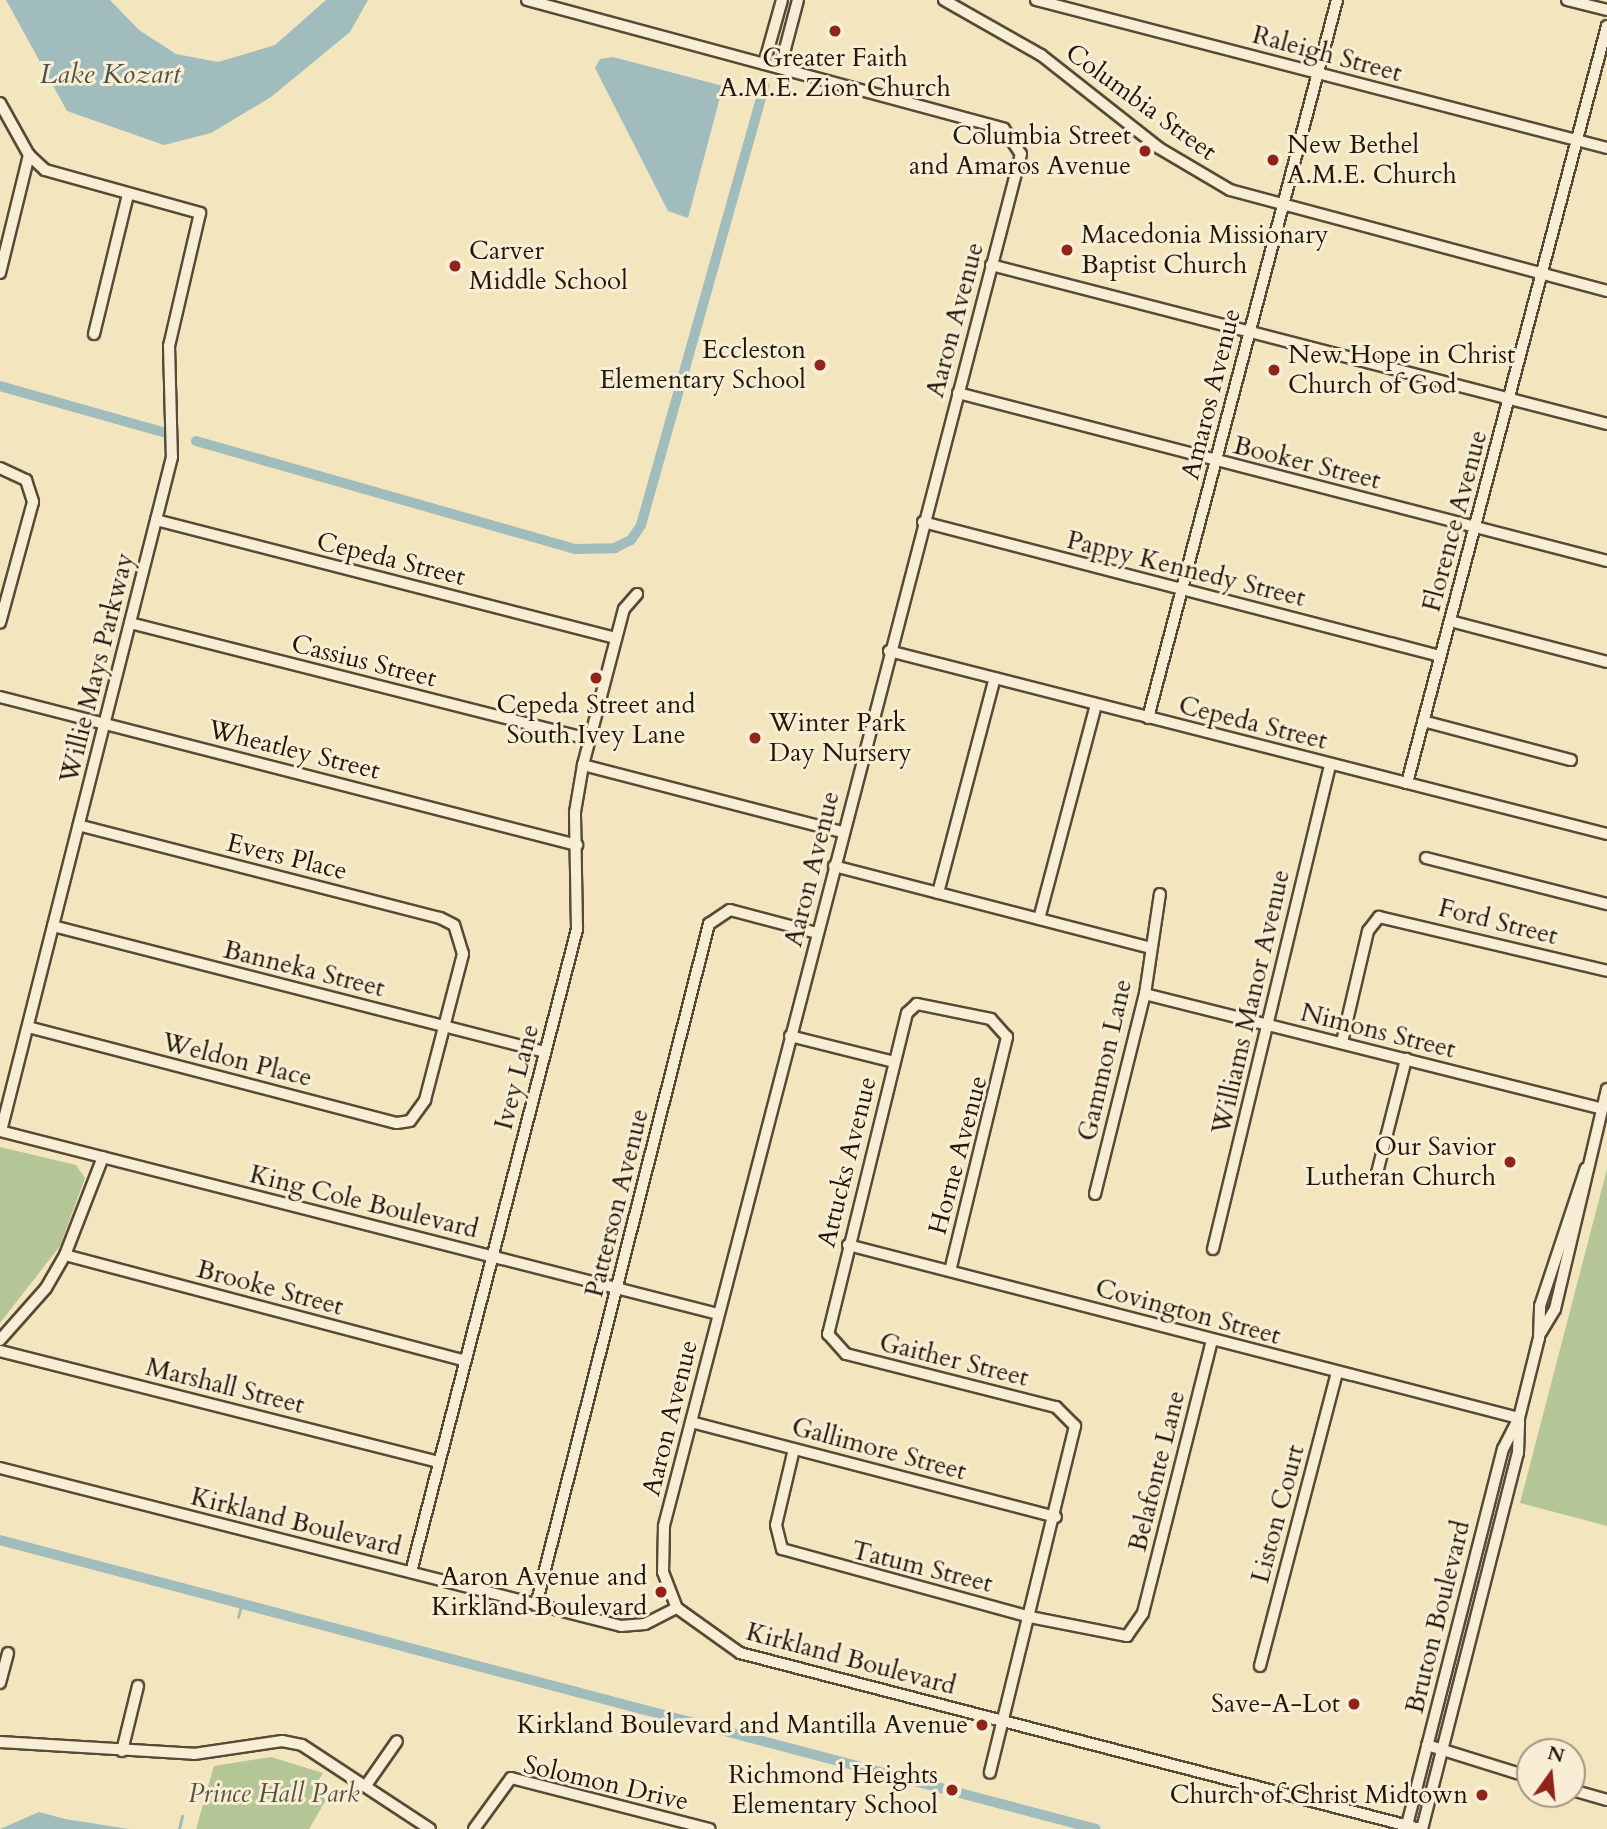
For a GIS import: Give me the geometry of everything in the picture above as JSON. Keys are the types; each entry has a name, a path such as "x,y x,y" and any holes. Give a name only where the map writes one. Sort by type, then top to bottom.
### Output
{"street":[{"path":"527,0 780,68 798,0"},
{"path":"764,64 782,0"},
{"name":"Columbia Street","path":"944,0 1041,55 1181,162 1230,190 1282,207 1607,291"},
{"name":"Raleigh Street","path":"1036,0 1060,3 1317,74 1607,148"},
{"name":"Amaros Avenue","path":"1148,718 1337,0"},
{"path":"1567,0 1607,10"},
{"name":"Florence Avenue","path":"1407,783 1607,26"},
{"name":"Aaron Avenue","path":"677,1608 662,1547 691,1422 889,651 1021,154 1017,141 1004,129 780,68"},
{"path":"2,110 29,155 45,170 128,194 94,334"},
{"path":"0,273 29,155"},
{"name":"Willie Mays Parkway","path":"1,1131 176,435 169,346 200,213 128,194"},
{"path":"991,265 1607,424"},
{"name":"Booker Street","path":"958,393 1216,462 1607,561"},
{"path":"0,468 26,480 33,502 0,623"},
{"name":"Cepeda Street","path":"156,520 616,638"},
{"name":"Pappy Kennedy Street","path":"923,522 1440,656"},
{"name":"Ivey Lane","path":"411,1572 577,929 577,845 583,765 624,609 637,594"},
{"path":"1450,621 1607,662"},
{"name":"Cassius Street","path":"130,623 589,739"},
{"name":"Cepeda Street","path":"889,651 1607,834"},
{"path":"938,893 995,678"},
{"name":"Wheatley Street","path":"0,696 577,845"},
{"path":"1039,919 1096,705"},
{"path":"1423,721 1571,760"},
{"path":"583,765 843,832"},
{"name":"Williams Manor Avenue","path":"1213,1249 1270,1025 1330,765"},
{"name":"Evers Place","path":"79,824 440,918 454,925 463,954 444,1026"},
{"path":"1426,858 1607,904"},
{"path":"834,866 1148,947"},
{"name":"Gammon Lane","path":"1095,1194 1145,994 1148,947 1160,894"},
{"name":"Patterson Avenue","path":"536,1605 709,924 730,911 817,933"},
{"name":"Ford Street","path":"1342,1042 1368,931 1379,917 1607,971"},
{"name":"Banneka Street","path":"53,926 545,1052"},
{"name":"Nimons Street","path":"1145,994 1602,1109"},
{"name":"Attucks Avenue","path":"828,1320 907,1013 931,1004 992,1019 1001,1025 1007,1049"},
{"name":"Weldon Place","path":"28,1027 397,1123 419,1114 444,1026"},
{"path":"790,1036 894,1062"},
{"name":"Horne Avenue","path":"950,1271 1007,1049"},
{"path":"1377,1173 1406,1059"},
{"name":"Bruton Boulevard","path":"1421,1829 1518,1454 1519,1418 1540,1334 1540,1306 1586,1168 1607,1089"},
{"name":"King Cole Boulevard","path":"1,1131 718,1314"},
{"path":"0,1340 65,1255 103,1157"},
{"name":"Covington Street","path":"848,1245 1519,1418"},
{"name":"Brooke Street","path":"65,1255 465,1361"},
{"name":"Gaither Street","path":"828,1320 835,1348 846,1354 1056,1407 1075,1426 1076,1438 1056,1517"},
{"name":"Belafonte Lane","path":"1143,1613 1212,1340"},
{"name":"Marshall Street","path":"0,1351 439,1462"},
{"name":"Liston Court","path":"1261,1666 1336,1372"},
{"name":"Bruton Boulevard","path":"1406,1827 1503,1449 1519,1418"},
{"name":"Gallimore Street","path":"691,1422 1056,1517"},
{"name":"Tatum Street","path":"794,1448 776,1525 782,1549 1113,1637 1127,1636 1143,1613"},
{"name":"Kirkland Boulevard","path":"0,1468 621,1626 645,1624 677,1608 740,1653 1421,1829"},
{"path":"990,1773 1056,1517"},
{"path":"1482,1533 1497,1537"},
{"path":"1461,1612 1477,1616"},
{"path":"0,1682 8,1653"},
{"path":"122,1751 138,1686"},
{"path":"0,1742 194,1754 282,1741 302,1745 367,1784 430,1829"},
{"path":"367,1784 397,1741"},
{"path":"1427,1745 1516,1773"},
{"name":"Solomon Drive","path":"474,1829 511,1778 710,1829"},
{"path":"1586,1794 1607,1800"}],"green space":[{"path":"0,1147 76,1165 85,1178 60,1246 0,1323"},
{"path":"1607,1169 1607,1526 1520,1503"},
{"name":"Prince Hall Park","path":"271,1757 323,1773 313,1789 326,1800 309,1829 196,1829 214,1766"}],"water":[{"name":"Lake Kozart","path":"6,0 110,0 139,30 176,54 218,62 275,45 326,0 368,0 350,32 271,97 211,133 164,145 67,111"},
{"path":"613,57 723,86 688,218 668,211 595,68 600,59"},
{"path":"39,1812 65,1819 129,1829 0,1829"}],"waterway":[{"path":"196,441 576,549 615,548 631,540 641,525 764,86"},
{"path":"0,386 163,432"},
{"path":"0,1540 1096,1829"},
{"path":"238,1617 242,1603"},
{"path":"179,1829 182,1816"}],"place":[{"name":"Greater Faith A.M.E. Zion Church","path":"835,31"},
{"name":"Columbia Street and Amaros Avenue","path":"1145,151"},
{"name":"New Bethel A.M.E. Church","path":"1273,160"},
{"name":"Macedonia Missionary Baptist Church","path":"1067,250"},
{"name":"Carver Middle School","path":"455,266"},
{"name":"Eccleston Elementary School","path":"820,365"},
{"name":"New Hope in Christ Church of God","path":"1274,370"},
{"name":"Cepeda Street and South Ivey Lane","path":"596,678"},
{"name":"Winter Park Day Nursery","path":"755,738"},
{"name":"Our Savior Lutheran Church","path":"1510,1162"},
{"name":"Aaron Avenue and Kirkland Boulevard","path":"661,1592"},
{"name":"Save-A-Lot","path":"1354,1704"},
{"name":"Kirkland Boulevard and Mantilla Avenue","path":"982,1725"},
{"name":"Richmond Heights Elementary School","path":"952,1790"},
{"name":"Church of Christ Midtown","path":"1482,1795"}]}
